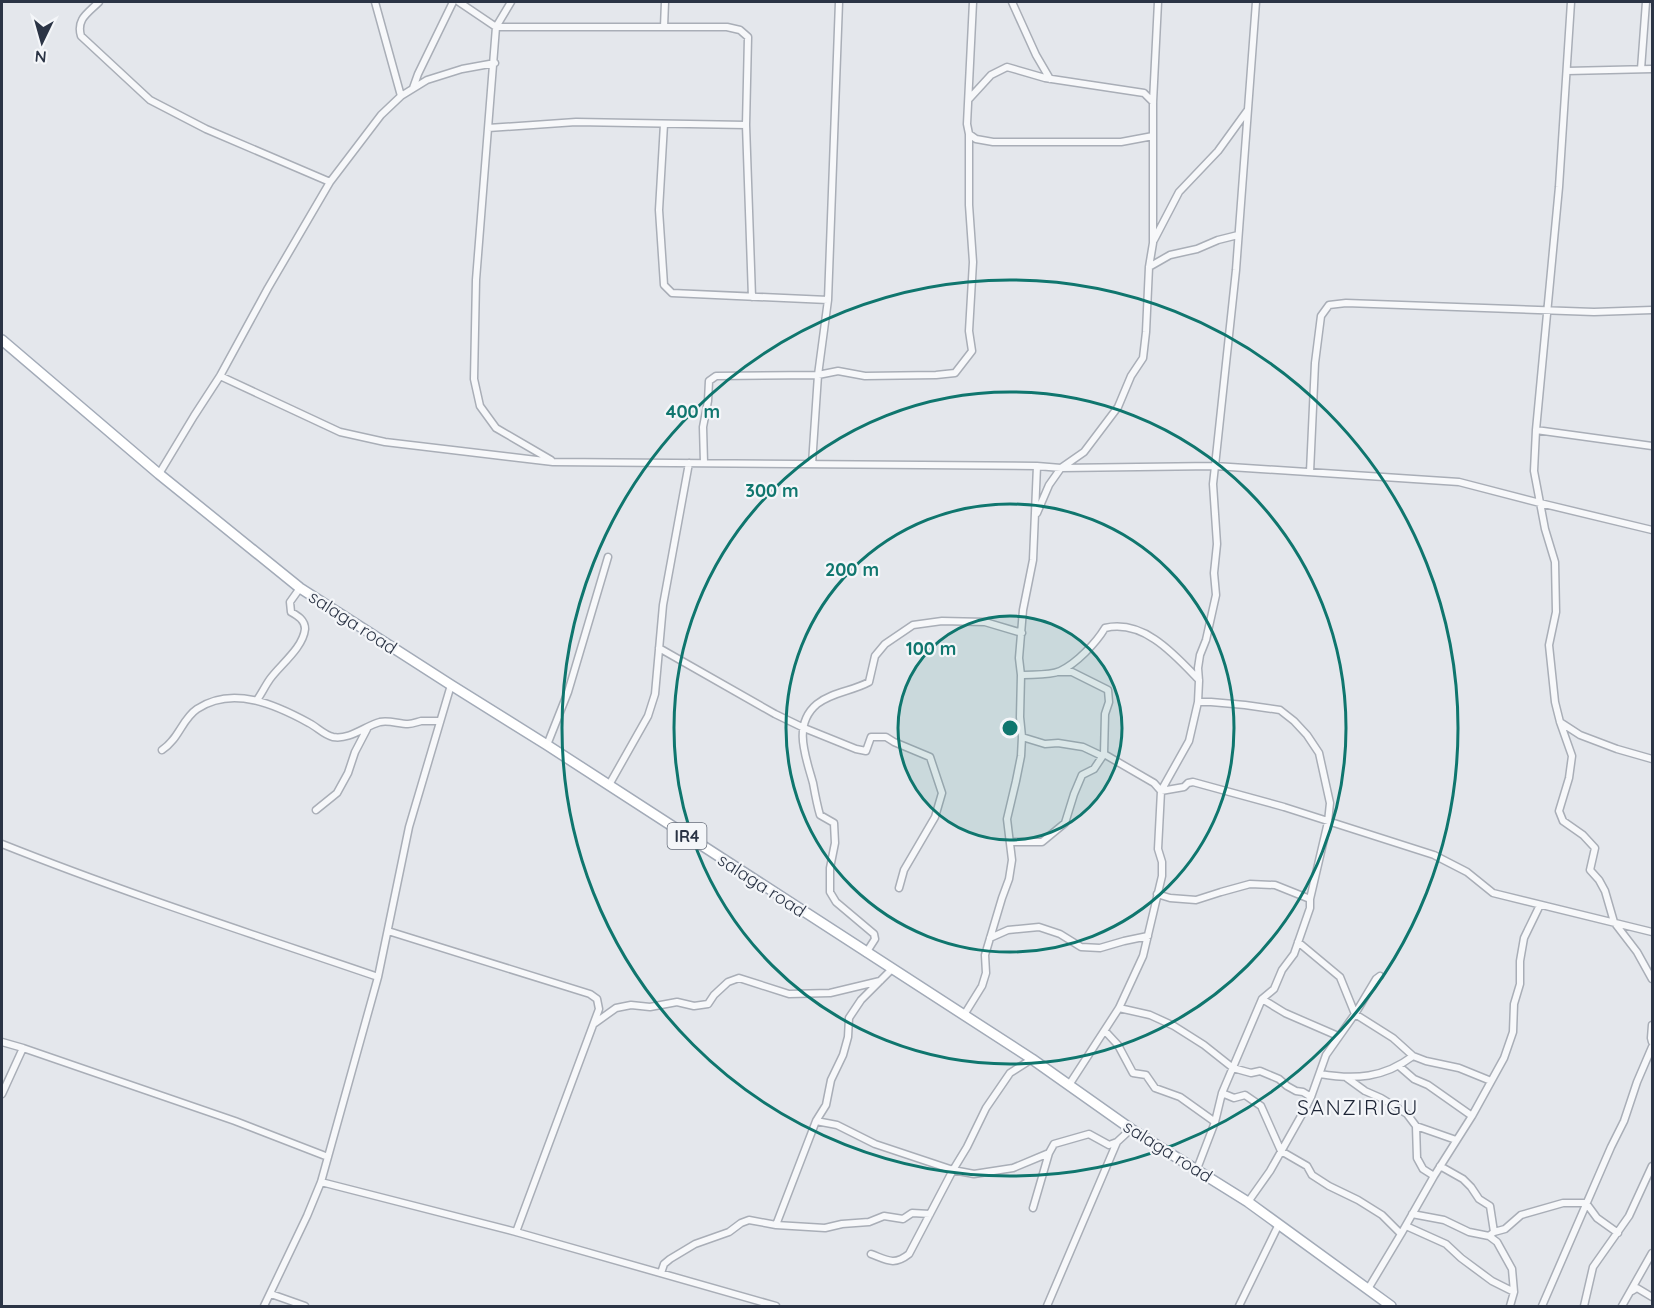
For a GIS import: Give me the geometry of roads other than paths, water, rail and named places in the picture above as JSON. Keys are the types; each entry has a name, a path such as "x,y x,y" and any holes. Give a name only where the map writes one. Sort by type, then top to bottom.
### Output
{"main road":[{"name":"salaga road","path":"2,339 159,474 300,588 1032,1059 1131,1129 1280,1224 1391,1306"}],"street":[{"path":"99,2 79,22 81,36 150,100 206,129 330,182"},
{"path":"375,2 401,96"},
{"path":"413,89 453,2"},
{"path":"459,2 496,27 727,27 740,30 748,37 746,125 752,297"},
{"path":"511,2 496,27 495,63 476,279 474,380 480,406 496,428 553,462"},
{"path":"664,27 665,2"},
{"path":"812,464 818,375 828,300 838,2"},
{"path":"704,463 703,427 709,381 716,376 818,375 838,371 865,376 936,375 955,373 972,351 969,332 974,262 969,206 967,124 974,2"},
{"path":"1012,2 1036,55 1050,79"},
{"path":"1035,516 1049,485 1061,468 1084,452 1118,407 1131,376 1143,358 1149,267 1153,243 1153,102 1158,2"},
{"path":"1069,1085 1119,1008 1143,956 1162,876 1162,862 1158,849 1161,791 1189,741 1198,702 1200,655 1209,630 1216,595 1214,573 1217,544 1213,484 1238,235 1256,2"},
{"path":"1571,2 1559,187 1534,471 1545,529 1555,561 1556,612 1549,645 1555,702 1572,756 1569,778 1559,811 1563,821 1583,835 1595,848 1590,870 1605,891 1614,922 1637,952 1653,979"},
{"path":"1641,69 1646,2"},
{"path":"159,474 220,376 330,182 381,115 401,96 427,80 462,69 495,63"},
{"path":"969,99 991,75 1007,67 1050,79 1144,93 1153,102"},
{"path":"1567,71 1653,69"},
{"path":"1153,243 1179,192 1218,151 1248,110"},
{"path":"488,129 576,122 746,125"},
{"path":"664,124 659,210 664,285 672,293 828,300"},
{"path":"969,134 976,139 993,142 1121,142 1153,136"},
{"path":"1149,267 1170,255 1197,249 1238,235"},
{"path":"1310,472 1315,363 1320,316 1329,305 1346,303 1594,312 1653,310"},
{"path":"220,376 340,432 385,442 553,462 1061,468 1215,466 1459,482 1653,530"},
{"path":"1536,430 1653,446"},
{"path":"609,785 648,716 655,694 663,605 689,463"},
{"path":"964,1015 982,986 986,973 986,955 990,938 1010,879 1012,860 1007,819 1017,781 1022,737 1019,658 1023,610 1033,561 1037,466"},
{"path":"547,745 568,692 608,557"},
{"path":"258,700 270,679 296,648 305,630 299,616 291,612 291,602 300,588"},
{"path":"866,953 875,939 874,934 836,902 830,892 830,868 835,843 834,823 820,815 803,749 802,739 808,713 830,697 869,682 875,656 885,644 913,625 942,621 985,622 1022,633"},
{"path":"1058,672 1074,662 1100,637 1105,628 1116,625 1150,636 1178,659 1199,681"},
{"path":"659,648 804,728 856,749 866,751 871,737 886,737 930,757 942,793 935,818 904,870 899,888"},
{"path":"1010,842 1042,842 1065,823 1082,775 1094,769 1103,755 1105,714 1109,702 1108,690 1072,672 1021,675"},
{"path":"264,1306 321,1182 378,977 409,827 451,685"},
{"path":"162,750 171,744 190,714 199,707 234,698 258,700 287,711 333,737 349,735 381,722 406,724 440,721"},
{"path":"1197,1169 1215,1122 1222,1094 1262,999 1275,989 1282,970 1294,954 1310,908 1330,803 1318,753 1307,735 1280,710 1198,702"},
{"path":"1560,723 1580,735 1653,759"},
{"path":"316,810 337,793 368,728"},
{"path":"1022,737 1044,744 1058,743 1083,747 1103,755 1154,783 1161,791"},
{"path":"1161,791 1184,787 1192,782 1284,807 1434,855 1467,872 1493,893 1653,932"},
{"path":"2,844 198,916 378,977"},
{"path":"1157,894 1170,898 1196,900 1250,884 1275,885 1310,899"},
{"path":"1368,1289 1472,1116 1504,1058 1513,1032 1514,1005 1520,984 1520,961 1524,938 1540,905"},
{"path":"990,938 1008,930 1039,927 1060,934 1081,947 1100,948 1148,936"},
{"path":"388,931 590,994 597,999 599,1009 516,1232"},
{"path":"1298,942 1340,976 1355,1014 1393,1038 1413,1056 1460,1068 1491,1081"},
{"path":"776,1225 816,1121 826,1105 831,1080 843,1055 848,1037 849,1018 861,1000 892,969"},
{"path":"1248,1202 1281,1151 1311,1096 1326,1055 1380,976"},
{"path":"594,1023 616,1008 632,1005 650,1007 677,1002 694,1006 708,1004 728,982 739,978 789,994 830,993 880,981"},
{"path":"1262,999 1286,1013 1338,1036"},
{"path":"1119,1008 1150,1015 1174,1026 1204,1045 1233,1068 1251,1073 1260,1071 1279,1078 1296,1091 1311,1096"},
{"path":"1653,1025 1651,1038 1653,1042"},
{"path":"1105,1031 1118,1045 1133,1073 1146,1075 1155,1088 1180,1097 1215,1122"},
{"path":"2,1042 235,1121 328,1157"},
{"path":"1542,1306 1624,1121 1637,1082 1653,1047"},
{"path":"2,1094 23,1048"},
{"path":"1320,1074 1347,1078 1364,1077 1400,1066 1413,1056"},
{"path":"871,1254 893,1262 909,1254 953,1170 968,1147 986,1108 1010,1073 1032,1059"},
{"path":"1400,1066 1414,1079 1428,1085 1472,1116"},
{"path":"1347,1078 1365,1091 1407,1114 1416,1126 1456,1140"},
{"path":"1222,1094 1234,1098 1245,1095 1261,1106 1281,1151 1307,1166 1312,1175 1329,1186 1382,1215 1401,1234"},
{"path":"816,1121 837,1125 875,1144 953,1170 974,1174 1013,1168 1049,1153"},
{"path":"1416,1126 1416,1158 1423,1169 1434,1176"},
{"path":"1033,1208 1049,1153 1054,1144 1089,1134 1109,1145 1117,1142 1131,1129"},
{"path":"1047,1306 1117,1142"},
{"path":"1440,1166 1463,1179 1479,1199 1490,1206 1491,1234 1512,1269 1514,1292 1510,1306"},
{"path":"1584,1306 1593,1268 1629,1216 1651,1175 1653,1166"},
{"path":"321,1182 516,1232 776,1306"},
{"path":"1412,1214 1444,1220 1469,1232 1491,1234 1504,1229 1521,1215 1563,1203 1586,1203"},
{"path":"1586,1203 1597,1218 1618,1233"},
{"path":"661,1273 664,1264 694,1244 729,1232 749,1220 776,1225 825,1228 869,1222 884,1216 903,1219 912,1213 930,1214"},
{"path":"1239,1306 1280,1224"},
{"path":"1406,1226 1446,1244 1492,1281 1514,1292"},
{"path":"1622,1306 1653,1253"},
{"path":"1632,1291 1637,1288 1653,1297"},
{"path":"271,1294 305,1306"}],"district":[{"name":"SANZIRIGU","path":"1358,1107"}]}
